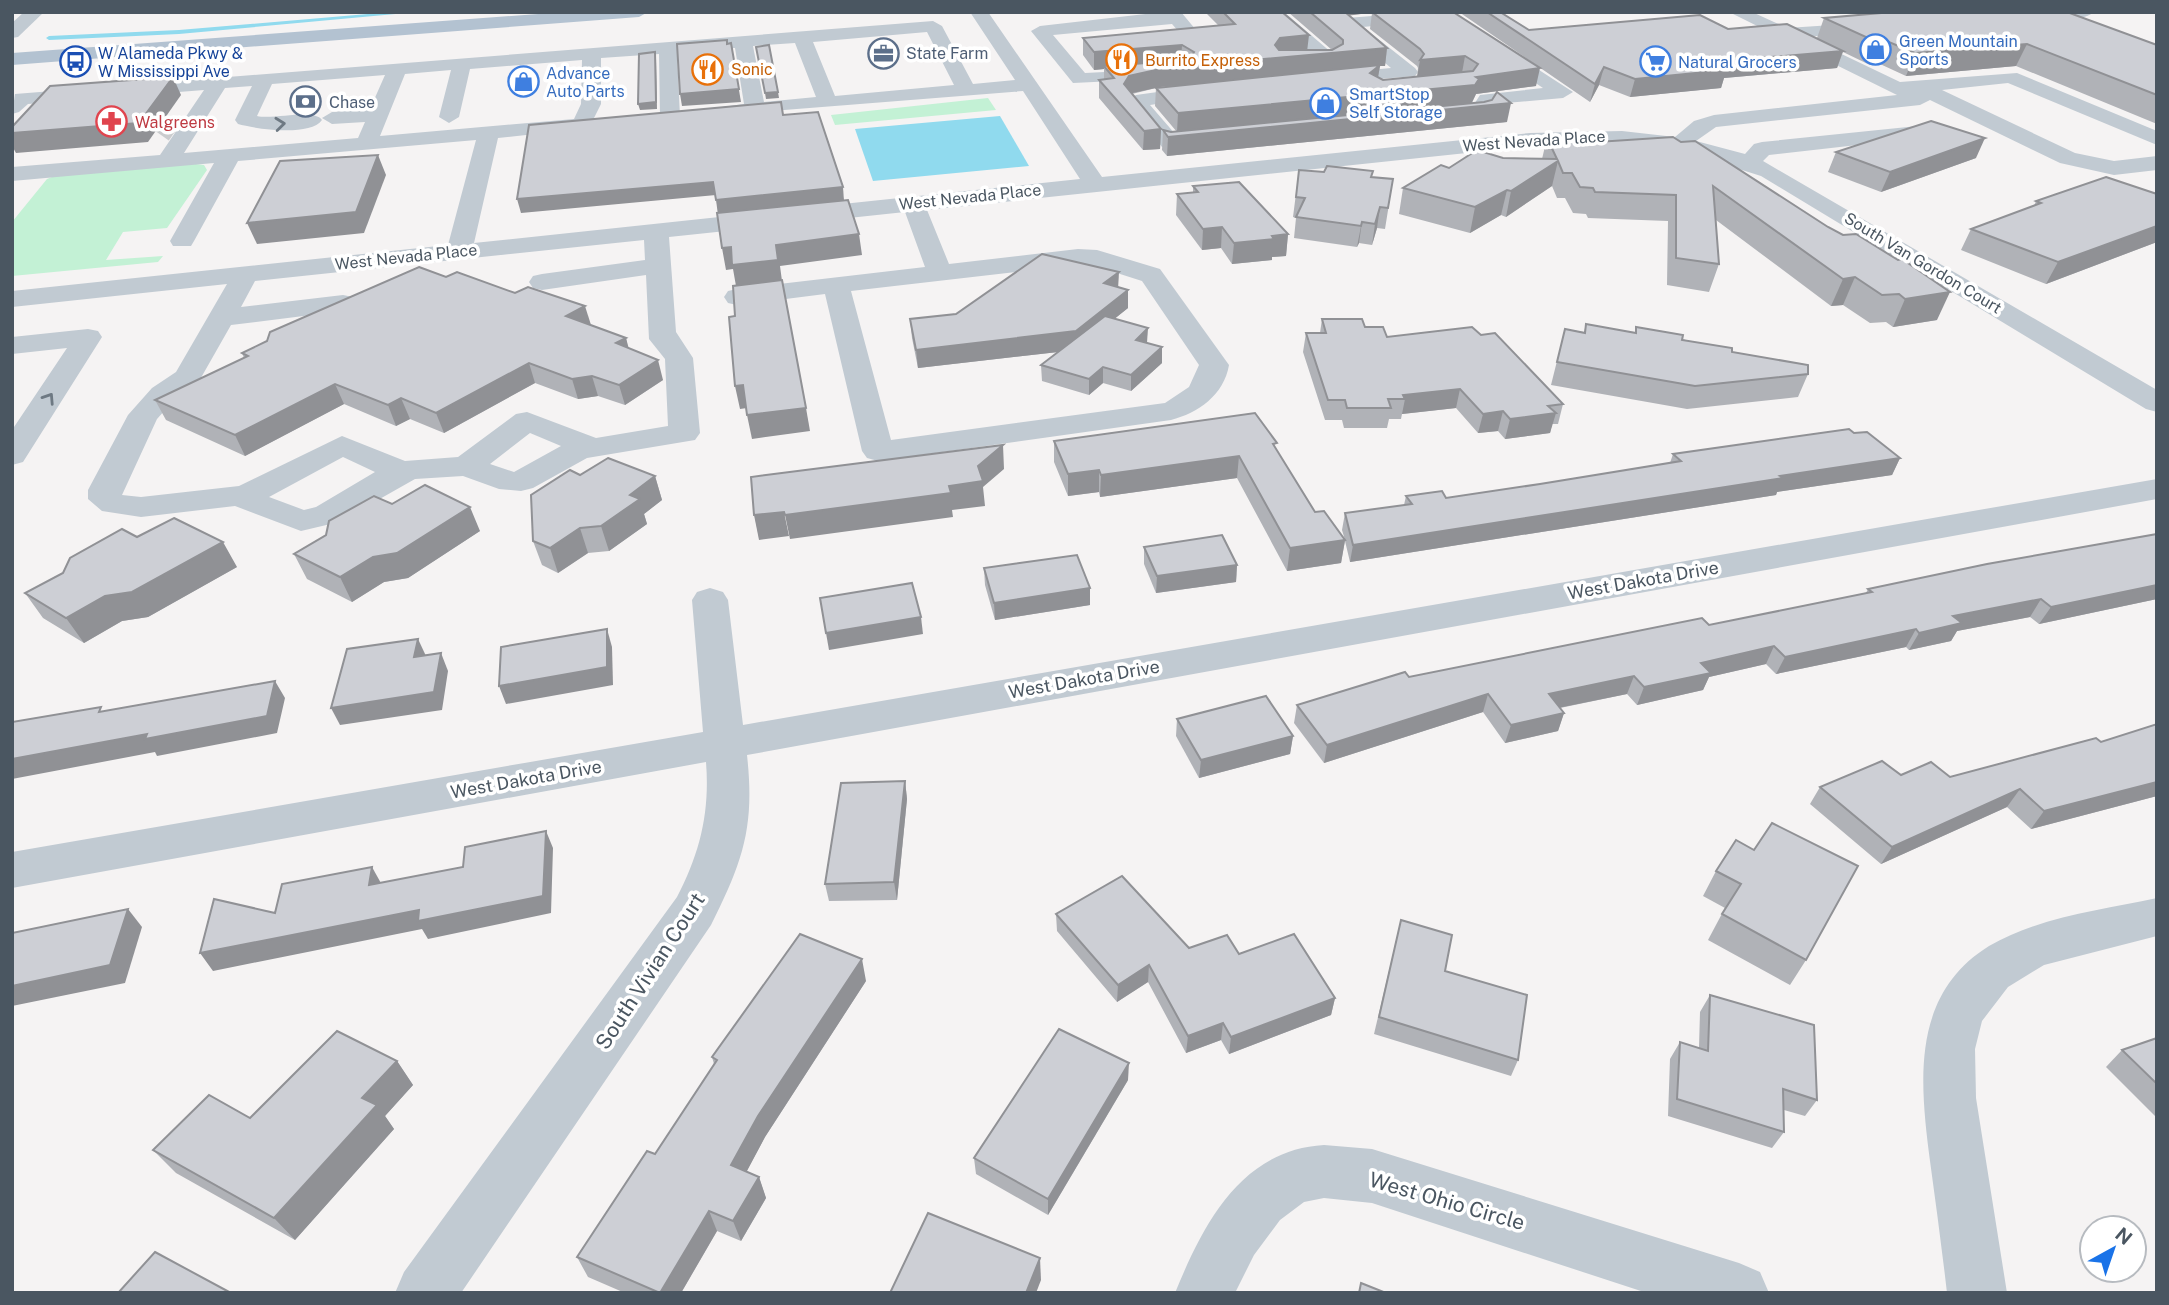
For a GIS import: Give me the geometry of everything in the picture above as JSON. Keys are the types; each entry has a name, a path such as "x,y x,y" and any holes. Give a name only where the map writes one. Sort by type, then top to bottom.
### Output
{"main road":[{"path":"12,59 639,12"}],"street":[{"path":"12,33 35,12"},
{"path":"1031,15 1068,12"},
{"path":"1273,12 1330,59 1274,64"},
{"path":"2021,15 2084,12"},
{"path":"981,15 1007,17"},
{"path":"981,15 1096,184"},
{"path":"1123,43 1192,36 1174,15 1041,31 1053,50 1080,79 1177,71"},
{"path":"1740,15 2068,158 2114,168 2157,163"},
{"path":"2021,15 2070,31"},
{"path":"1421,17 1390,22 1347,23 1408,72 1312,89 1421,86"},
{"path":"1784,34 1886,25"},
{"path":"12,108 22,98 933,26 966,90"},
{"path":"802,37 825,95"},
{"path":"1413,118 1480,112 1478,93 1563,92 1481,38"},
{"path":"743,42 755,109"},
{"path":"1053,50 1081,47"},
{"path":"668,48 670,117"},
{"path":"586,114 592,54"},
{"path":"436,147 449,117 463,64"},
{"path":"366,144 397,69"},
{"path":"1680,143 1702,125 1714,121 2010,77 2155,137"},
{"path":"645,119 755,109 825,95 938,78"},
{"path":"265,79 245,120 269,125 378,115"},
{"path":"12,163 114,154 166,136 197,115 218,83"},
{"path":"825,95 1028,85"},
{"path":"1230,96 1146,112 1170,142 1237,135"},
{"path":"218,177 436,147 489,133 586,114"},
{"path":"449,117 586,114 607,122"},
{"path":"12,174 38,172 166,136 197,115"},
{"path":"1750,162 1762,149 1945,129"},
{"path":"459,251 489,133"},
{"name":"West Nevada Place","path":"12,299 1568,136 1612,135 1680,143"},
{"path":"166,136 230,155 366,144 436,147"},
{"name":"South Van Gordon Court","path":"1680,143 1750,162 1794,184 2157,404"},
{"path":"182,241 230,155"},
{"path":"12,194 18,193 38,172"},
{"path":"913,203 940,273"},
{"path":"245,496 292,519 314,520 402,472 466,466 511,482 521,481 567,455 591,447 684,433 679,358 663,339 656,231"},
{"path":"737,297 836,285 1077,257 1146,272 1156,279 1214,365 1210,381 1189,402 1171,411 878,451 836,285"},
{"path":"542,282 658,266"},
{"path":"246,274 188,377 163,394 143,415 103,494 105,499 114,504 132,507 245,496 342,445 402,472"},
{"path":"222,318 343,303"},
{"path":"12,346 88,337 22,426 12,455"},
{"path":"466,466 527,421 591,447"},
{"name":"West Dakota Drive","path":"12,870 2157,489"},
{"name":"South Vivian Court","path":"425,1293 559,1107 694,911 715,869 727,827 730,794 710,600"},
{"path":"1977,1293 1952,1120 1949,1068 1952,1035 1960,1013 1973,992 1993,971 2020,956 2060,940 2157,917"},
{"name":"West Ohio Circle","path":"1206,1293 1224,1249 1250,1207 1280,1185 1317,1172 1372,1176 1740,1293"}],"green space":[{"path":"988,98 996,110 835,125 831,115"},
{"path":"188,163 204,165 207,170 167,228 123,232 106,260 163,256 158,262 12,276 12,222 47,179 59,174"}],"water":[{"path":"1000,116 1029,166 873,181 855,129"}],"building":[{"path":"1223,12 1282,12 1309,35 1280,38 1275,45 1279,50 1332,50 1343,44 1343,40 1310,12 1345,12 1387,48 1165,68 1129,76 1124,84 1161,129 1144,131 1099,80 1114,78 1104,66 1189,60 1194,52 1182,45 1094,52 1083,38 1235,24"},
{"path":"1372,12 1453,12 1540,68 1476,77 1479,79 1475,85 1178,113 1156,88 1380,65 1370,73 1383,80 1473,71 1478,64 1465,56 1420,60 1424,54 1420,49"},
{"path":"1487,12 1500,12 1529,30 1700,15 1728,29 1787,24 1843,51 1711,62 1726,70 1635,79 1604,67 1595,84"},
{"path":"1893,12 2067,12 2157,45 2157,95 2027,44 1915,53 1889,42 1879,43 1824,18"},
{"path":"727,40 727,44 731,43 739,89 680,94 677,44"},
{"path":"769,45 778,92 765,93 756,47"},
{"path":"655,52 656,102 638,104 639,54"},
{"path":"173,77 139,123 12,133 12,127 50,86"},
{"path":"1497,92 1511,103 1168,137 1163,130 1171,132 1484,102 1492,100"},
{"path":"781,102 783,115 818,112 843,187 716,200 713,182 517,199 529,125"},
{"path":"1931,121 1985,138 1890,172 1836,152"},
{"path":"1673,137 1681,142 1695,141 1828,227 1843,235 1856,234 1898,260 1902,259 1950,292 1905,299 1899,294 1882,295 1855,277 1843,279 1713,186 1719,264 1676,258 1676,195 1595,192 1593,188 1580,187 1572,173 1563,173 1558,161 1511,191 1507,190 1475,207 1403,188 1441,165 1449,168 1477,150 1503,158 1557,159 1547,138 1595,139 1597,142"},
{"path":"378,155 356,212 247,223 280,161"},
{"path":"1327,166 1373,171 1371,177 1393,179 1388,208 1380,207 1375,224 1362,222 1361,226 1296,217 1305,198 1296,197 1299,170 1324,172"},
{"path":"2106,177 2157,194 2157,226 2058,262 1971,229 2041,203 2036,201"},
{"path":"1239,182 1288,234 1272,236 1274,239 1234,243 1222,227 1203,229 1177,194 1198,192 1193,186"},
{"path":"848,200 859,234 776,245 778,260 732,265 731,247 722,248 717,213"},
{"path":"1042,254 1119,272 1104,283 1128,290 1076,331 916,350 910,319 956,314"},
{"path":"419,267 446,277 457,272 515,293 528,287 585,306 566,316 626,338 616,343 658,360 619,385 592,376 572,379 529,363 436,413 401,398 388,405 335,384 235,435 155,400 248,356 242,353 267,341 270,332"},
{"path":"782,280 806,408 747,415 743,385 735,386 729,317 735,316 733,286"},
{"path":"1105,316 1148,328 1136,340 1162,347 1131,375 1103,367 1089,379 1041,365"},
{"path":"1322,319 1362,319 1365,327 1383,327 1387,337 1472,327 1481,335 1495,333 1563,404 1548,406 1556,413 1510,419 1503,411 1483,414 1460,389 1403,395 1405,399 1388,399 1391,408 1347,408 1345,400 1328,400 1306,333 1326,333"},
{"path":"1586,324 1636,333 1636,327 1683,335 1682,340 1732,348 1732,352 1808,365 1808,374 1695,386 1557,362 1565,329 1585,333"},
{"path":"1255,413 1277,443 1273,444 1315,512 1324,511 1345,540 1290,548 1239,456 1101,475 1099,470 1068,474 1054,441"},
{"path":"1849,429 1854,433 1867,432 1900,458 1353,545 1345,513 1412,504 1406,496 1442,491 1446,498 1540,484 1681,461 1673,454"},
{"path":"1003,445 978,466 983,481 949,486 951,493 785,515 784,512 754,515 751,477"},
{"path":"608,458 655,476 630,495 640,499 601,526 580,528 550,548 533,541 531,495 570,470 580,475"},
{"path":"425,485 470,507 397,553 373,557 340,577 294,554 326,535 329,521 374,496 392,504"},
{"path":"174,518 223,542 132,592 105,596 66,618 25,593 63,573 70,558 122,529 137,537"},
{"path":"2157,534 2157,585 2051,607 2041,599 1953,616 1962,623 1919,633 1916,629 1785,657 1774,646 1701,663 1711,673 1644,687 1634,676 1549,694 1564,713 1511,725 1488,694 1327,745 1297,705 1405,672 1409,677 1702,618 1709,625 1872,592 1868,589 1987,564"},
{"path":"1222,535 1237,565 1157,576 1144,547"},
{"path":"1077,555 1090,588 994,603 984,568"},
{"path":"912,583 921,617 826,633 820,598"},
{"path":"607,629 607,667 499,686 501,647"},
{"path":"418,639 414,657 441,653 434,692 331,708 347,649"},
{"path":"275,681 267,716 145,739 147,734 12,759 12,722 101,707 99,712"},
{"path":"1266,696 1293,736 1201,760 1177,719"},
{"path":"2157,724 2157,782 2044,811 2020,789 1892,847 1820,787 1882,761 1901,775 1931,762 1950,777 2096,738 2101,742"},
{"path":"905,781 894,882 825,884 841,783"},
{"path":"1772,823 1858,866 1806,960 1722,914 1741,884 1716,871 1736,840 1754,850"},
{"path":"546,831 543,896 418,921 419,910 200,953 214,899 275,913 282,884 372,867 369,885 463,867 465,847"},
{"path":"1122,876 1189,948 1227,935 1239,954 1294,934 1335,998 1231,1037 1223,1023 1188,1036 1149,965 1118,985 1056,914"},
{"path":"128,909 110,965 12,986 12,933"},
{"path":"1401,920 1452,935 1445,971 1527,995 1518,1060 1379,1017"},
{"path":"800,934 862,959 758,1116 731,1165 759,1177 733,1221 709,1211 660,1293 577,1257 647,1151 655,1154 717,1060 712,1057"},
{"path":"1710,995 1814,1025 1817,1100 1783,1089 1784,1132 1677,1099 1680,1042 1708,1051"},
{"path":"1059,1029 1129,1063 1048,1199 974,1158"},
{"path":"337,1031 397,1061 362,1098 377,1105 274,1218 153,1150 209,1095 250,1118"},
{"path":"2157,1038 2157,1084 2122,1050"},
{"path":"928,1213 1040,1258 1026,1293 890,1293"},
{"path":"155,1252 231,1293 118,1293"},
{"path":"1361,1283 1386,1293 1359,1293"}],"waterway":[{"path":"49,38 179,32 414,12"}],"tunnel":[{"path":"161,135 168,125"}],"place":[{"name":"Green Mountain Sports","path":"1876,50"},
{"name":"State Farm","path":"883,53"},
{"name":"Burrito Express","path":"1122,60"},
{"name":"W Alameda Pkwy & W Mississippi Ave","path":"75,62"},
{"name":"Natural Grocers","path":"1655,62"},
{"name":"Sonic","path":"708,69"},
{"name":"Advance Auto Parts","path":"523,82"},
{"name":"Chase","path":"306,102"},
{"name":"SmartStop Self Storage","path":"1326,103"},
{"name":"Walgreens","path":"112,122"}]}
